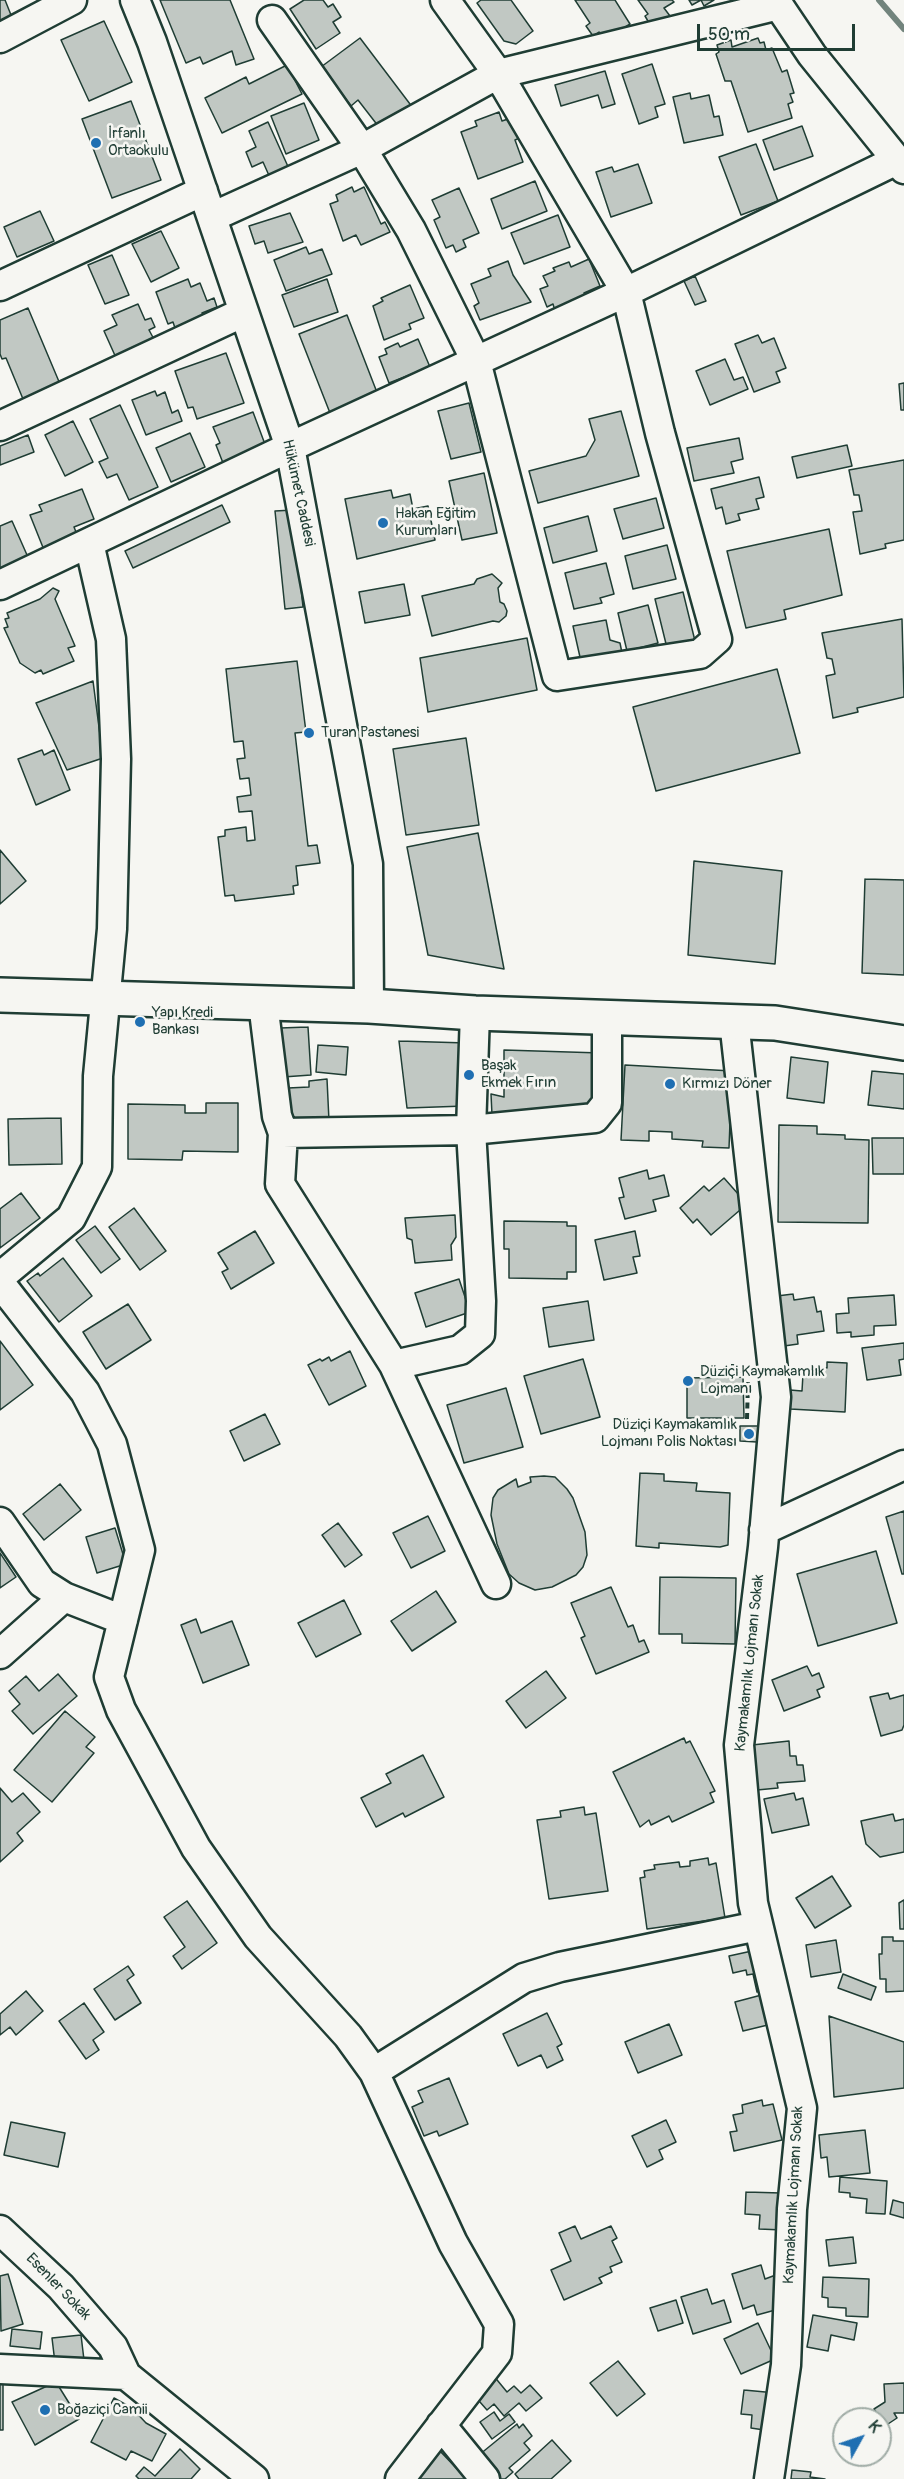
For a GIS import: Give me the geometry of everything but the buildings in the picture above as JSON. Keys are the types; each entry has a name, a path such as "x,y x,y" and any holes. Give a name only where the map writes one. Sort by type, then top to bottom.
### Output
{"main road":[{"path":"0,995 369,1006 475,1013 775,1023 904,1043"}],"street":[{"path":"0,38 72,0"},
{"name":"Hükümet Caddesi","path":"135,0 290,447 368,864 369,1006"},
{"path":"272,20 362,148 411,230 476,362 557,676 700,654 717,639 660,433 626,292 498,74 445,0"},
{"path":"0,585 290,447 900,164 812,55 777,2 498,74 362,148 212,217"},
{"path":"0,286 202,190"},
{"path":"0,426 244,312"},
{"path":"0,1277 70,1218 97,1167 98,1076 107,998 111,929 116,759 111,639 89,543"},
{"path":"263,1003 277,1116 283,1133 280,1184 394,1365 496,1584"},
{"path":"394,1365 460,1350 480,1334 481,1301 471,1130 475,1013"},
{"path":"283,1133 471,1130 595,1118 607,1103 607,1016"},
{"name":"Kaymakamlık Lojmanı Sokak","path":"734,1021 776,1397 764,1530 739,1745 753,1904 802,2108 792,2210 786,2365 769,2479"},
{"path":"0,1283 85,1392 112,1444 140,1550 109,1677 121,1710 196,1848 258,1937 348,2036 374,2072 453,2243 499,2324 498,2353 400,2479"},
{"path":"764,1530 904,1466"},
{"path":"0,1522 42,1583 64,1598 123,1620"},
{"path":"0,1654 64,1598"},
{"path":"374,2072 524,1978 560,1967 758,1926"},
{"name":"Esenler Sokak","path":"0,2230 60,2287 113,2347 126,2375"},
{"path":"0,2369 126,2375 254,2479"},
{"path":"441,2425 485,2479"}],"path":[{"path":"733,1364 733,1371 748,1371 747,1398"}],"waterway":[{"path":"879,0 904,29"}],"place":[{"name":"İrfanlı Ortaokulu","path":"96,143"},
{"name":"Hakan Eğitim Kurumları","path":"383,523"},
{"name":"Turan Pastanesi","path":"309,733"},
{"name":"Yapı Kredi Bankası","path":"140,1022"},
{"name":"Başak Ekmek Fırın","path":"469,1075"},
{"name":"Kırmızı Döner","path":"670,1084"},
{"name":"Düziçi Kaymakamlık Lojmanı","path":"688,1381"},
{"name":"Düziçi Kaymakamlık Lojmanı Polis Noktası","path":"749,1434"},
{"name":"Boğaziçi Camii","path":"45,2410"}]}
